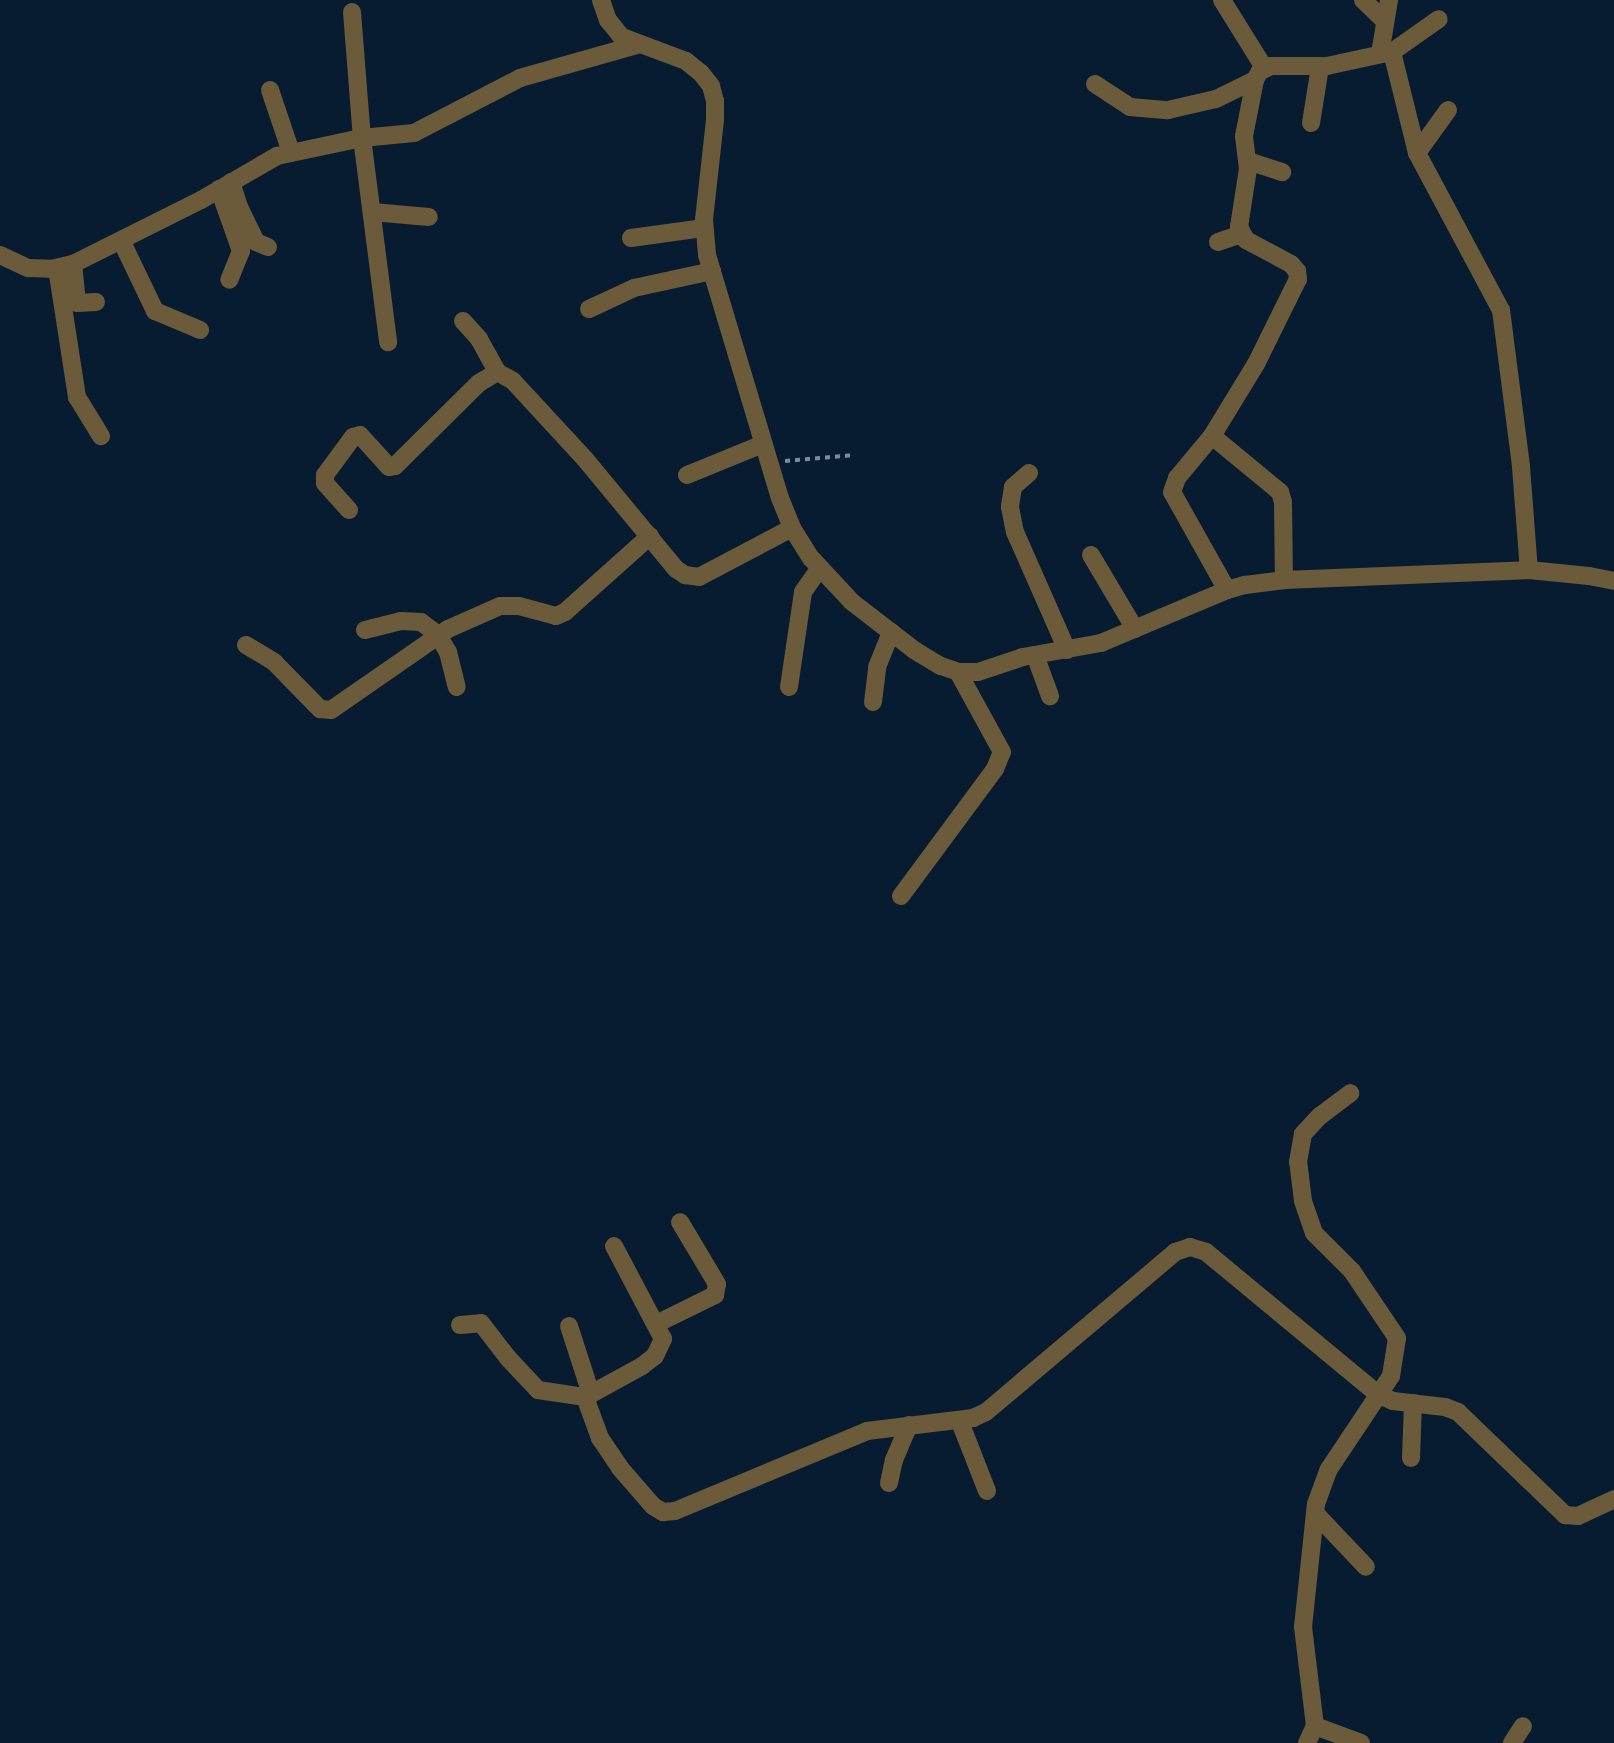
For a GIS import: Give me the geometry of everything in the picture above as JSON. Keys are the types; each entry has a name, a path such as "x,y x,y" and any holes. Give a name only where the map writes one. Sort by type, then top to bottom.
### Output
{"street":[{"path":"601,0 608,20 622,37 637,45 686,61 701,73 711,86 715,101 715,120 704,228 712,271 769,463 792,528 820,568 852,603 941,666 958,672 978,671 1035,655 1101,643 1227,590 1284,580 1529,570 1614,581"},
{"path":"1222,0 1260,74 1244,136 1248,161 1241,234"},
{"path":"1363,0 1384,20"},
{"path":"1389,0 1384,20 1386,53 1417,153 1501,310 1521,467 1529,570"},
{"path":"352,12 362,138 388,342"},
{"path":"1095,84 1130,107 1168,110 1216,99 1260,74 1320,67 1386,53 1439,19"},
{"path":"0,255 28,268 65,266 225,186 259,165 291,152 426,129 520,78 637,45"},
{"path":"1311,124 1320,67"},
{"path":"270,90 291,152"},
{"path":"1417,153 1448,110"},
{"path":"1248,161 1282,172"},
{"path":"225,186 256,242 268,247"},
{"path":"225,186 241,251 229,280"},
{"path":"372,212 429,217"},
{"path":"631,238 704,228"},
{"path":"1218,242 1241,234"},
{"path":"1227,590 1172,492 1178,478 1212,436 1256,365 1298,279 1297,271 1291,264 1241,234"},
{"path":"121,240 155,311 200,330"},
{"path":"65,266 77,303 96,302"},
{"path":"65,266 77,397 101,436"},
{"path":"589,309 634,288 712,271"},
{"path":"463,321 480,339 497,372 513,382 676,569 685,575 699,577 792,528"},
{"path":"349,510 325,482 324,475 353,437 359,435 389,467 395,466 479,383 497,372"},
{"path":"1212,436 1280,492 1283,502 1284,580"},
{"path":"687,475 763,443"},
{"path":"1030,473 1013,487 1010,507 1015,532 1067,650"},
{"path":"246,645 274,662 326,711 380,679 438,635 509,604 556,617 650,536"},
{"path":"1091,555 1135,629"},
{"path":"789,687 803,592 820,568"},
{"path":"365,630 401,621 421,622 438,635 448,652 457,687"},
{"path":"873,702 877,667 891,632"},
{"path":"1035,655 1050,696"},
{"path":"901,897 995,769 1002,752 958,672"},
{"path":"1307,1743 1315,1726 1303,1627 1320,1488 1329,1469 1391,1376 1396,1338 1352,1271 1314,1233 1303,1201 1298,1162 1303,1134 1320,1116 1350,1093"},
{"path":"656,1324 716,1295 717,1284 680,1222"},
{"path":"460,1325 481,1323 508,1358 538,1390 588,1396 642,1366 655,1356 663,1339 614,1246"},
{"path":"569,1326 588,1396 609,1454 653,1506 663,1512 675,1511 867,1431 960,1422 986,1412 1175,1252 1190,1247 1206,1252 1227,1268 1379,1395 1413,1403 1444,1406 1458,1412 1565,1516 1578,1516 1614,1499"},
{"path":"1411,1458 1413,1403"},
{"path":"960,1422 987,1491"},
{"path":"889,1483 894,1460 909,1425"},
{"path":"1315,1513 1366,1567"},
{"path":"1315,1726 1361,1743"},
{"path":"1512,1743 1523,1726"}],"path":[{"path":"769,463 855,455"}]}
